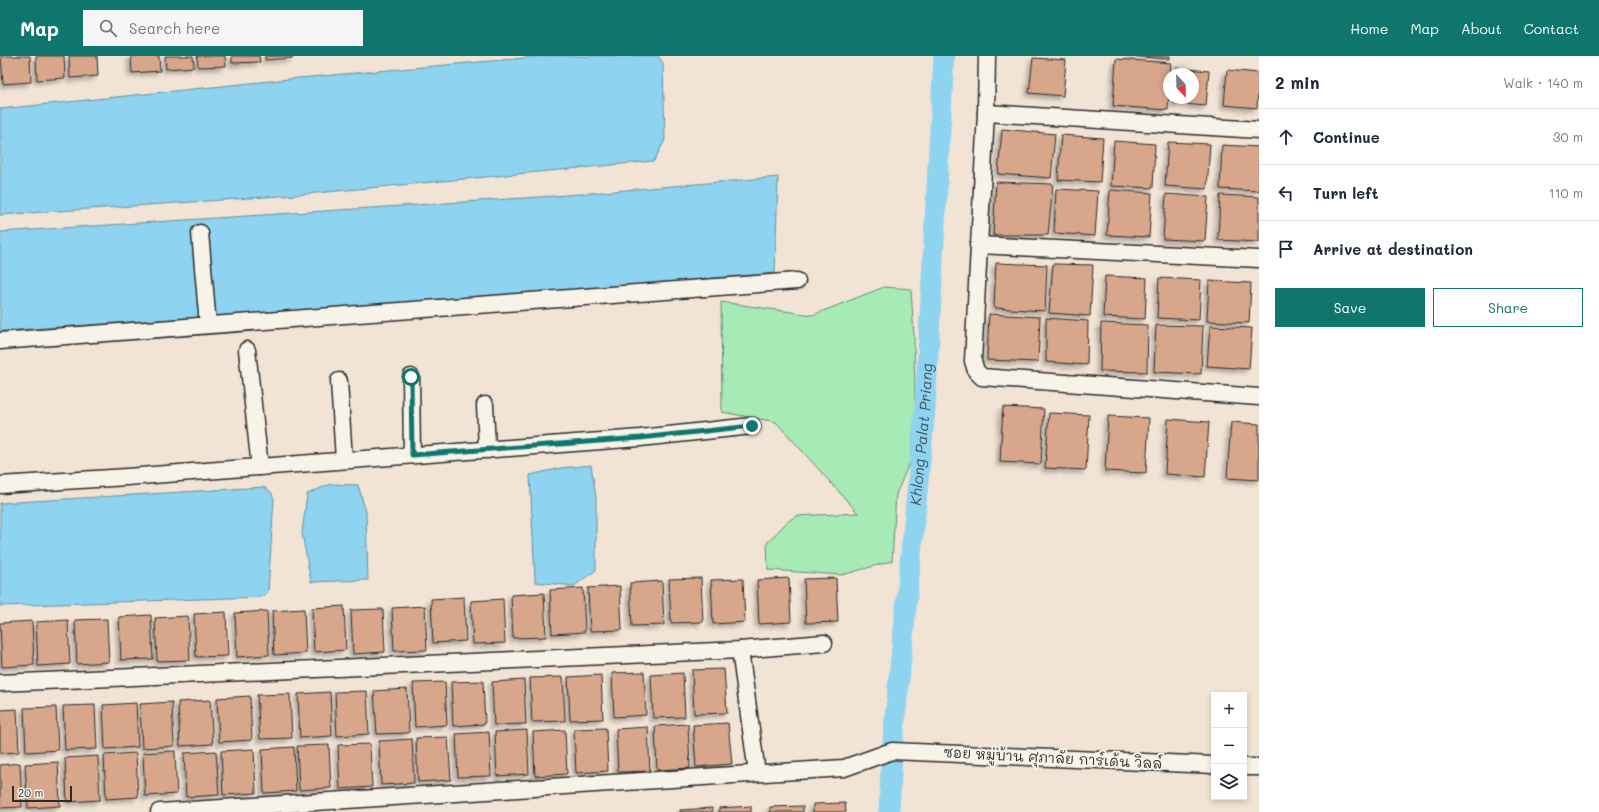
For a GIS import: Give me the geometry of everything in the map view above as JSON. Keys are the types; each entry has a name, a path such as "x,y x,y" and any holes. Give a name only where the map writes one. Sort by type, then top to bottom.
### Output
{"street":[{"path":"987,56 986,113 973,361 976,371 982,377 1259,397"},
{"path":"986,113 1259,130"},
{"path":"200,234 208,326"},
{"path":"978,245 1259,259"},
{"path":"0,341 797,282"},
{"path":"247,350 260,467"},
{"path":"411,377 412,455"},
{"path":"339,381 344,460"},
{"path":"485,405 488,450"},
{"path":"0,485 488,450 640,438 752,426"},
{"path":"0,683 740,650 824,643"},
{"path":"160,812 757,773 740,650"},
{"name":"ซอย หมู่บ้าน ศุภาลัย การ์เด้น วิลล์","path":"757,773 844,768 892,751 1211,766"},
{"path":"1247,767 1259,767"}],"green space":[{"path":"884,287 911,289 914,336 915,400 923,432 896,494 892,561 842,575 768,570 767,543 787,522 796,516 858,513 776,422 722,412 721,302 813,315"}],"water":[{"path":"547,56 658,56 663,63 665,140 654,161 295,195 0,215 0,109 299,78"},
{"path":"778,177 775,273 449,300 0,331 0,232 555,196"},
{"path":"591,465 596,497 596,570 574,586 535,582 530,475 561,468"},
{"path":"331,484 358,485 366,512 368,580 311,582 302,533 307,494"},
{"path":"264,487 271,492 274,499 268,591 265,595 260,597 0,606 0,503"}],"building":[{"path":"1,56 30,56 31,82 3,84"},
{"path":"36,56 64,56 65,78 37,80"},
{"path":"69,56 97,56 98,76 70,78"},
{"path":"131,56 159,56 160,71 132,73"},
{"path":"165,56 193,56 194,67 166,69"},
{"path":"197,56 225,56 226,66 198,67"},
{"path":"232,56 259,56 260,62 232,63"},
{"path":"265,56 293,56 293,58 265,60"},
{"path":"1126,56 1170,56 1170,59"},
{"path":"1033,58 1066,60 1063,96 1029,93"},
{"path":"1116,59 1171,63 1171,68 1163,68 1163,104 1168,104 1168,110 1113,106"},
{"path":"1199,70 1209,71 1206,106 1184,104 1199,104"},
{"path":"1227,70 1259,73 1257,108 1224,105"},
{"path":"1002,129 1055,134 1051,178 998,174"},
{"path":"1061,135 1103,138 1100,182 1058,180"},
{"path":"1114,141 1155,144 1153,188 1111,186"},
{"path":"1168,142 1210,144 1207,189 1165,186"},
{"path":"1222,145 1259,147 1259,191 1220,189"},
{"path":"996,182 1053,184 1048,235 993,235"},
{"path":"1056,189 1098,191 1095,236 1054,233"},
{"path":"1110,190 1152,193 1149,237 1107,235"},
{"path":"1166,194 1208,197 1205,241 1163,239"},
{"path":"1220,195 1259,197 1259,242 1218,240"},
{"path":"996,263 1047,265 1045,311 994,308"},
{"path":"1053,264 1093,265 1090,316 1049,313"},
{"path":"1105,276 1147,278 1145,319 1103,317"},
{"path":"1159,278 1201,280 1199,320 1157,318"},
{"path":"1209,281 1251,283 1249,323 1207,321"},
{"path":"989,314 1040,317 1038,362 987,360"},
{"path":"1046,318 1088,321 1087,365 1046,362"},
{"path":"1101,323 1148,325 1147,372 1100,371"},
{"path":"1156,325 1203,326 1201,374 1154,372"},
{"path":"1210,326 1252,328 1249,369 1207,366"},
{"path":"1003,407 1044,409 1041,464 1000,462"},
{"path":"1049,413 1089,415 1086,470 1045,468"},
{"path":"1108,416 1149,418 1146,473 1105,471"},
{"path":"1168,419 1209,422 1205,477 1165,474"},
{"path":"1231,422 1259,424 1259,480 1227,478"},
{"path":"701,578 703,622 671,623 669,579"},
{"path":"789,578 791,622 759,624 757,580"},
{"path":"836,578 838,622 806,623 804,579"},
{"path":"743,579 745,622 713,624 711,580"},
{"path":"662,581 664,625 632,626 630,583"},
{"path":"620,586 622,630 590,631 588,588"},
{"path":"583,588 585,632 552,634 550,590"},
{"path":"544,593 546,637 513,638 511,595"},
{"path":"464,597 466,641 433,643 431,599"},
{"path":"503,599 505,643 473,644 471,601"},
{"path":"344,606 346,650 314,652 312,608"},
{"path":"425,606 427,650 394,651 392,608"},
{"path":"304,609 306,653 274,655 272,611"},
{"path":"383,609 385,652 353,654 351,610"},
{"path":"267,611 269,655 237,657 235,613"},
{"path":"226,612 228,656 196,657 194,614"},
{"path":"151,615 153,659 121,660 119,617"},
{"path":"188,616 190,660 157,661 155,618"},
{"path":"107,619 109,662 77,664 75,620"},
{"path":"68,620 70,664 38,666 36,622"},
{"path":"32,621 34,665 2,667 0,623"},
{"path":"724,669 727,713 694,714 692,670"},
{"path":"644,672 646,715 614,717 612,673"},
{"path":"683,673 685,717 653,718 651,675"},
{"path":"601,675 603,719 570,720 568,677"},
{"path":"563,677 565,721 532,722 530,678"},
{"path":"524,680 526,724 494,725 492,682"},
{"path":"483,681 485,724 453,726 451,682"},
{"path":"445,682 447,725 415,727 413,683"},
{"path":"407,689 409,733 377,734 374,691"},
{"path":"367,691 369,734 337,736 335,692"},
{"path":"330,692 332,736 300,738 298,694"},
{"path":"290,694 292,738 260,739 257,695"},
{"path":"250,696 252,740 219,742 217,698"},
{"path":"210,700 213,744 180,746 178,702"},
{"path":"172,702 174,746 142,748 140,704"},
{"path":"136,703 138,747 105,749 103,705"},
{"path":"95,705 97,749 65,750 63,706"},
{"path":"56,707 58,750 26,752 24,708"},
{"path":"17,709 19,752 0,753 0,710"},
{"path":"728,723 732,764 696,767 693,725"},
{"path":"688,724 690,768 657,770 655,726"},
{"path":"648,727 650,771 618,772 616,729"},
{"path":"606,728 608,771 576,773 574,729"},
{"path":"527,730 529,774 497,776 495,732"},
{"path":"565,730 567,774 535,776 533,732"},
{"path":"489,732 491,776 458,777 456,734"},
{"path":"448,737 451,780 418,782 416,738"},
{"path":"412,739 414,783 381,785 379,741"},
{"path":"370,744 372,787 340,789 338,745"},
{"path":"329,745 331,788 299,790 297,746"},
{"path":"294,747 296,791 264,793 262,749"},
{"path":"254,749 256,793 223,795 221,751"},
{"path":"175,751 177,794 145,796 143,753"},
{"path":"216,751 219,795 186,797 184,753"},
{"path":"136,753 138,797 106,799 104,755"},
{"path":"98,756 100,800 67,802 65,758"},
{"path":"58,762 60,806 28,808 25,764"},
{"path":"20,763 22,807 0,808 0,765"},
{"path":"845,803 846,812 813,812 813,804"},
{"path":"751,806 751,812 719,812 719,808"},
{"path":"803,806 803,812 770,812 770,807"},
{"path":"712,808 713,812 680,812 680,810"}],"waterway":[{"name":"Khlong Palat Priang","path":"889,812 892,751 925,409 944,56"}],"route":[{"path":"411,377 412,455 640,438 752,426"}]}
